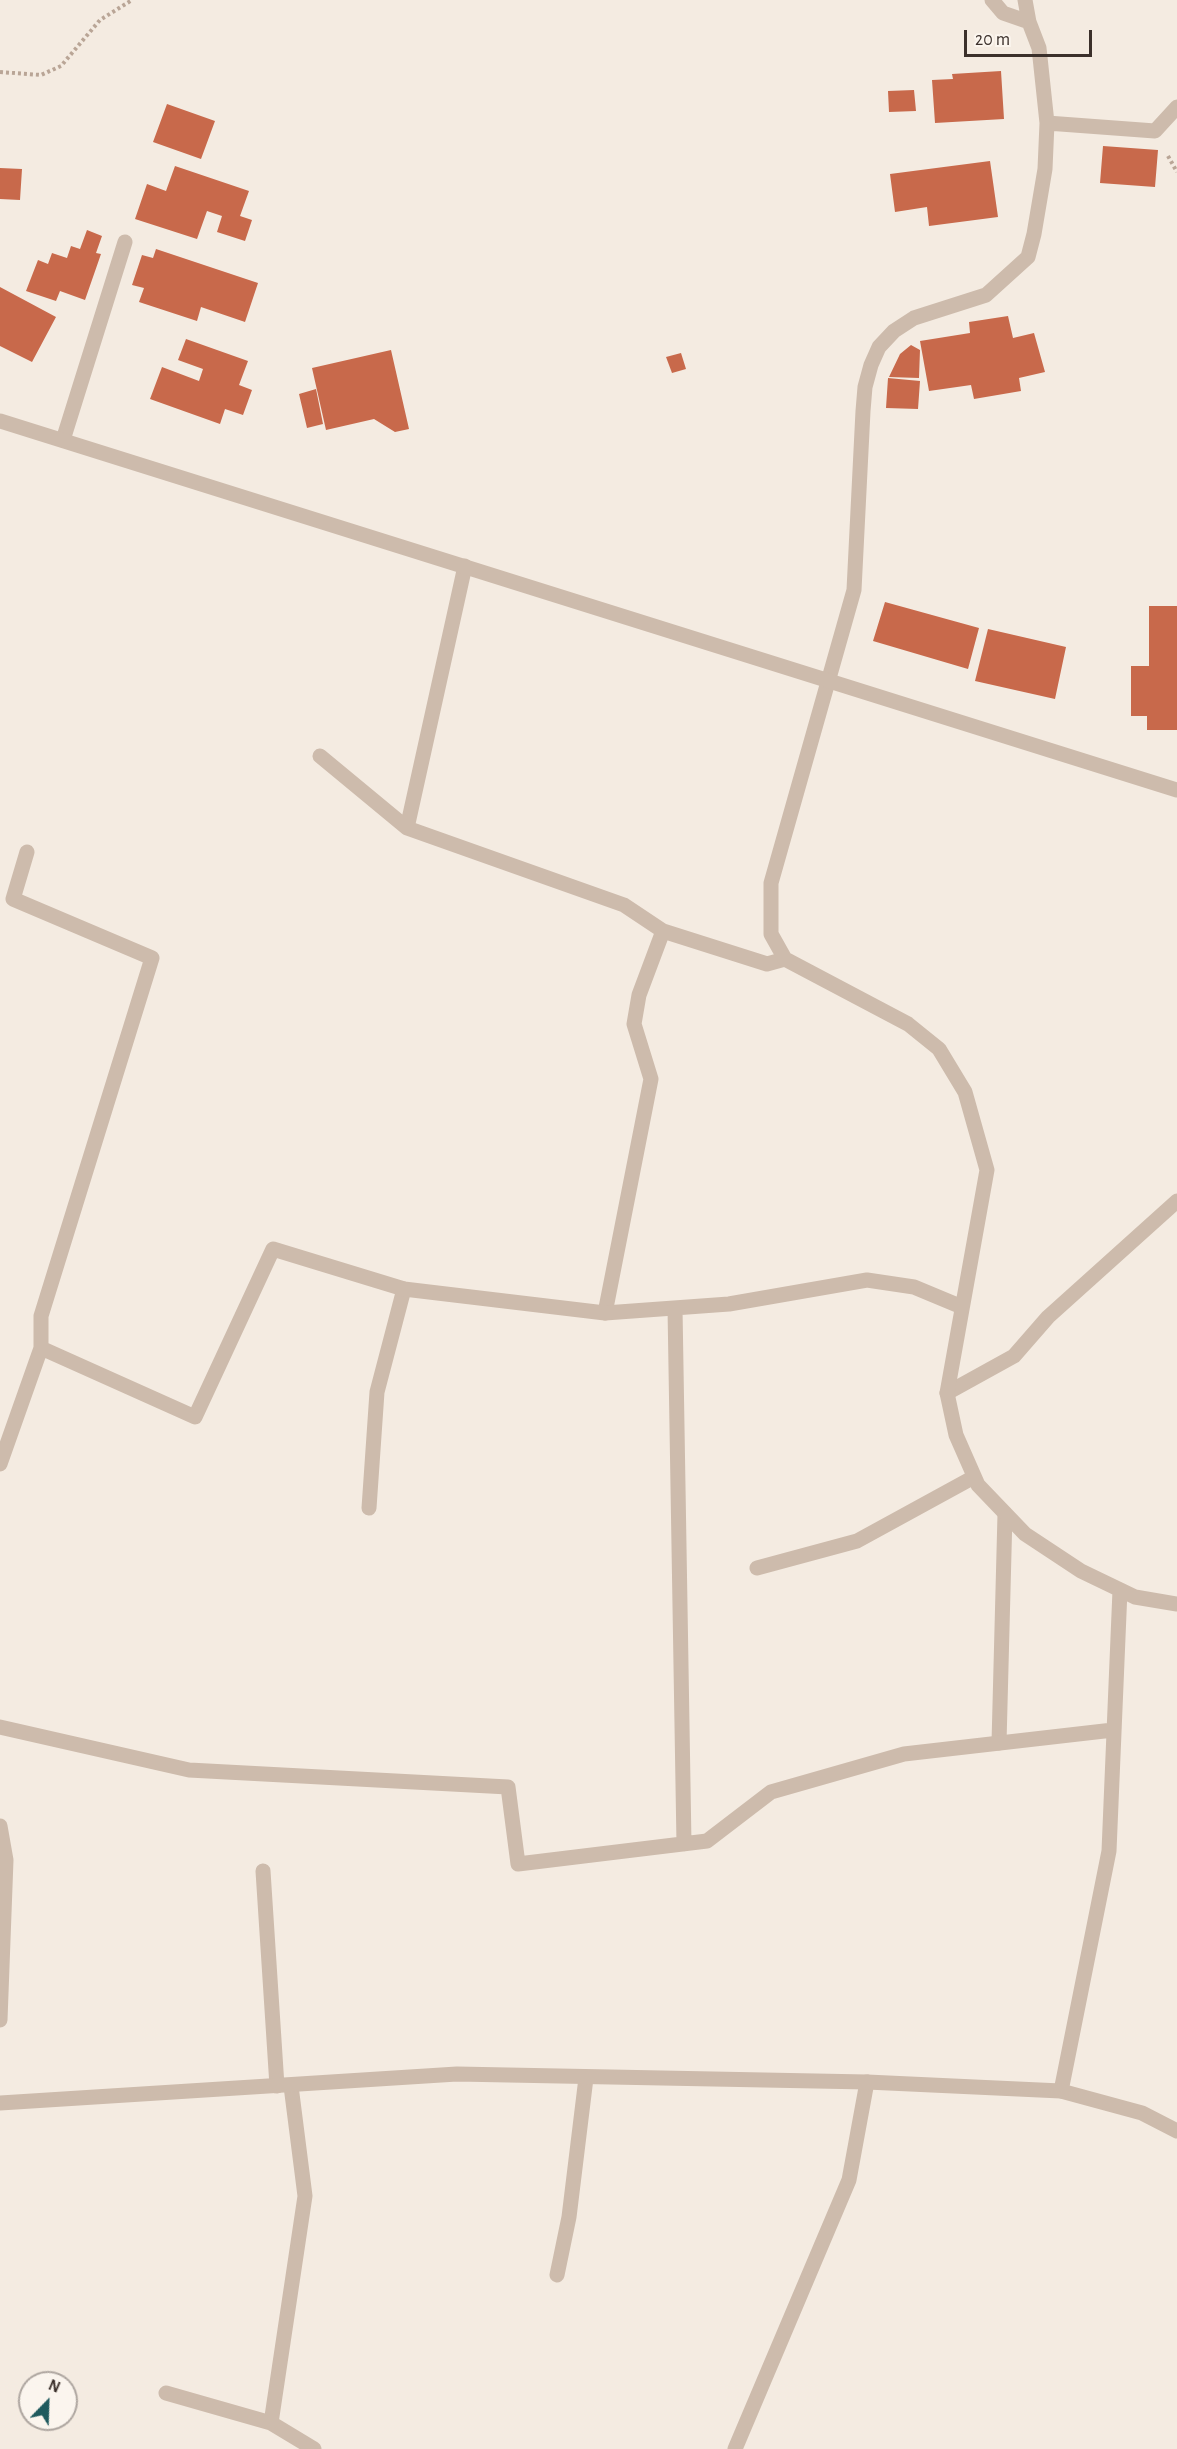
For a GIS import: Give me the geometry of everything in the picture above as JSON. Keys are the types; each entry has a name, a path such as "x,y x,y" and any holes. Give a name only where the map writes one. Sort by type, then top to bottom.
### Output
{"street":[{"path":"992,0 1003,13 1029,22"},
{"path":"1025,0 1029,22 1039,48 1047,123 1045,169 1028,257 986,295 914,318 894,331 879,346 871,365 865,387 863,411 854,590 771,883 771,934 785,959 908,1024 939,1049 965,1092 987,1170 947,1393 956,1435 978,1485 1025,1534 1072,1565 1135,1597 1177,1604"},
{"path":"1047,123 1155,131 1177,107"},
{"path":"63,440 125,242"},
{"path":"0,420 1177,790"},
{"path":"407,828 465,566"},
{"path":"320,756 407,828 624,905 663,931 767,964 785,959"},
{"path":"0,1464 41,1348 41,1316 152,958 13,899 27,852"},
{"path":"605,1313 651,1079 634,1024 639,995 663,931"},
{"path":"947,1393 1014,1356 1048,1317 1177,1202"},
{"path":"41,1348 195,1418 273,1249 404,1289 605,1313 729,1304 867,1280 914,1287 962,1307"},
{"path":"369,1508 377,1392 404,1289"},
{"path":"675,1308 684,1844"},
{"path":"757,1568 857,1541 974,1477"},
{"path":"999,1743 1005,1514"},
{"path":"1061,2091 1109,1851 1120,1590"},
{"path":"0,1727 189,1770 508,1787 518,1864 707,1841 771,1792 904,1754 1113,1730"},
{"path":"0,1826 6,1860 0,2020"},
{"path":"263,1871 284,2086 305,2196 271,2423"},
{"path":"0,2103 457,2074 867,2082 1061,2091 1142,2113 1177,2131"},
{"path":"557,2276 569,2217 586,2078"},
{"path":"735,2449 849,2180 867,2082"},
{"path":"166,2393 271,2423 314,2449"}],"path":[{"path":"0,72 41,75 62,66 100,20 132,0"}],"building":[{"path":"1001,71 1004,119 935,123 932,80 953,79 952,74"},
{"path":"914,90 916,111 889,112 888,91"},
{"path":"167,104 215,121 201,159 153,142"},
{"path":"1103,146 1158,150 1155,187 1100,183"},
{"path":"990,161 998,217 929,226 927,207 895,212 890,174"},
{"path":"175,166 249,191 240,216 252,220 245,241 217,232 222,216 207,211 197,239 135,219 147,184 166,191"},
{"path":"0,168 22,169 20,200 0,199"},
{"path":"87,230 102,236 96,253 101,254 85,300 60,291 56,301 26,291 38,260 48,264 52,253 67,258 71,246 80,249"},
{"path":"156,249 258,283 245,322 201,307 197,321 139,302 144,288 132,285 142,255 153,258"},
{"path":"0,287 56,317 32,362 0,346"},
{"path":"1008,316 1013,338 1034,333 1045,372 1019,378 1021,391 974,399 971,385 929,391 920,341 970,333 969,322"},
{"path":"186,339 248,361 239,385 252,390 243,415 225,409 220,424 150,399 162,367 199,381 203,369 178,360"},
{"path":"911,345 920,350 919,378 889,377 900,354"},
{"path":"391,350 409,429 395,432 374,419 326,430 312,368"},
{"path":"681,353 686,369 672,373 666,357"},
{"path":"888,378 920,381 918,409 886,408"},
{"path":"316,389 323,424 307,428 299,394"},
{"path":"885,602 979,628 968,669 873,641"},
{"path":"1149,606 1177,606 1177,730 1147,730 1147,716 1131,716 1131,666 1149,666"},
{"path":"988,629 1066,647 1055,699 975,681"}]}
